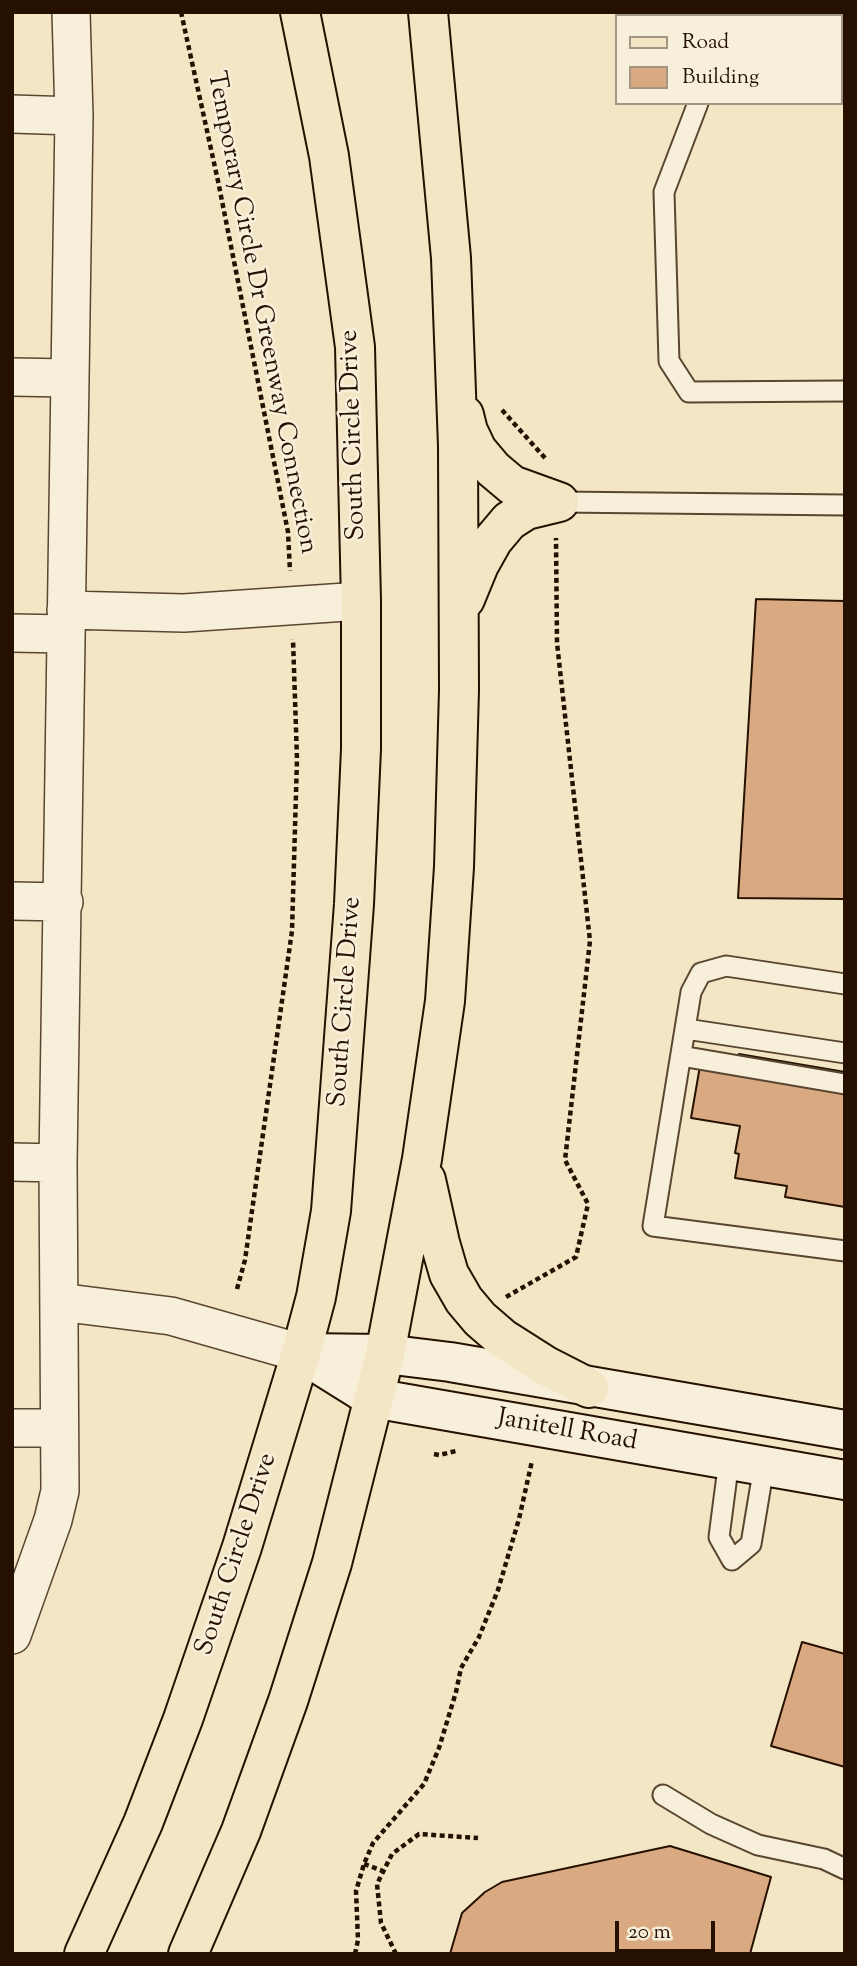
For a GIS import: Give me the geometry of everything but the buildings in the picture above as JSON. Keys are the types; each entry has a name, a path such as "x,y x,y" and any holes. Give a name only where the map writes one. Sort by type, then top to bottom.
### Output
{"main road":[{"name":"South Circle Drive","path":"84,1954 143,1823 183,1719 242,1547 316,1297 331,1211 354,904 359,787 360,601 355,347 329,156 300,12"},
{"path":"188,1954 241,1831 288,1701 332,1563 385,1354 422,1160 445,1001 454,867 460,611 457,380 451,258 428,12"},
{"path":"457,380 468,431 477,450 493,469 512,485 558,517"},
{"path":"460,611 479,565 493,540 509,521 526,510 558,517"},
{"path":"422,1160 449,1274 464,1300 480,1319 502,1338 546,1366 589,1388"}],"street":[{"path":"12,1635 53,1520 60,1491 58,1163 74,116 72,12"},
{"path":"12,114 74,116"},
{"path":"12,377 69,378"},
{"path":"12,633 66,622 360,601"},
{"path":"12,901 64,902"},
{"path":"12,1162 58,1163"},
{"name":"Janitell Road","path":"59,1302 170,1316 301,1353 385,1354 450,1362 845,1430"},
{"name":"Janitell Road","path":"301,1353 373,1398 845,1480"},
{"path":"12,1428 59,1428"}],"lane":[{"path":"697,105 664,192 668,360 689,392 845,391"},
{"path":"558,517 845,505"},
{"path":"845,984 726,966 701,973 691,992 653,1226 845,1251"},
{"path":"686,1029 845,1053"},
{"path":"681,1056 845,1084"},
{"path":"663,1795 711,1824 758,1845 824,1859 845,1869"}],"path":[{"name":"Temporary Circle Dr Greenway Connection","path":"181,12 218,181 288,532 292,605 297,759 292,931 245,1260 237,1289"},
{"path":"498,1302 576,1257 588,1204 565,1160 590,941 557,643 558,517"},
{"path":"355,1954 358,1940 356,1891 364,1864 373,1843 424,1784 446,1726 461,1668 479,1637 498,1590 519,1519 533,1456"},
{"path":"396,1954 381,1923 377,1884 393,1854 419,1834 478,1838"},
{"path":"364,1864 383,1871"}]}
